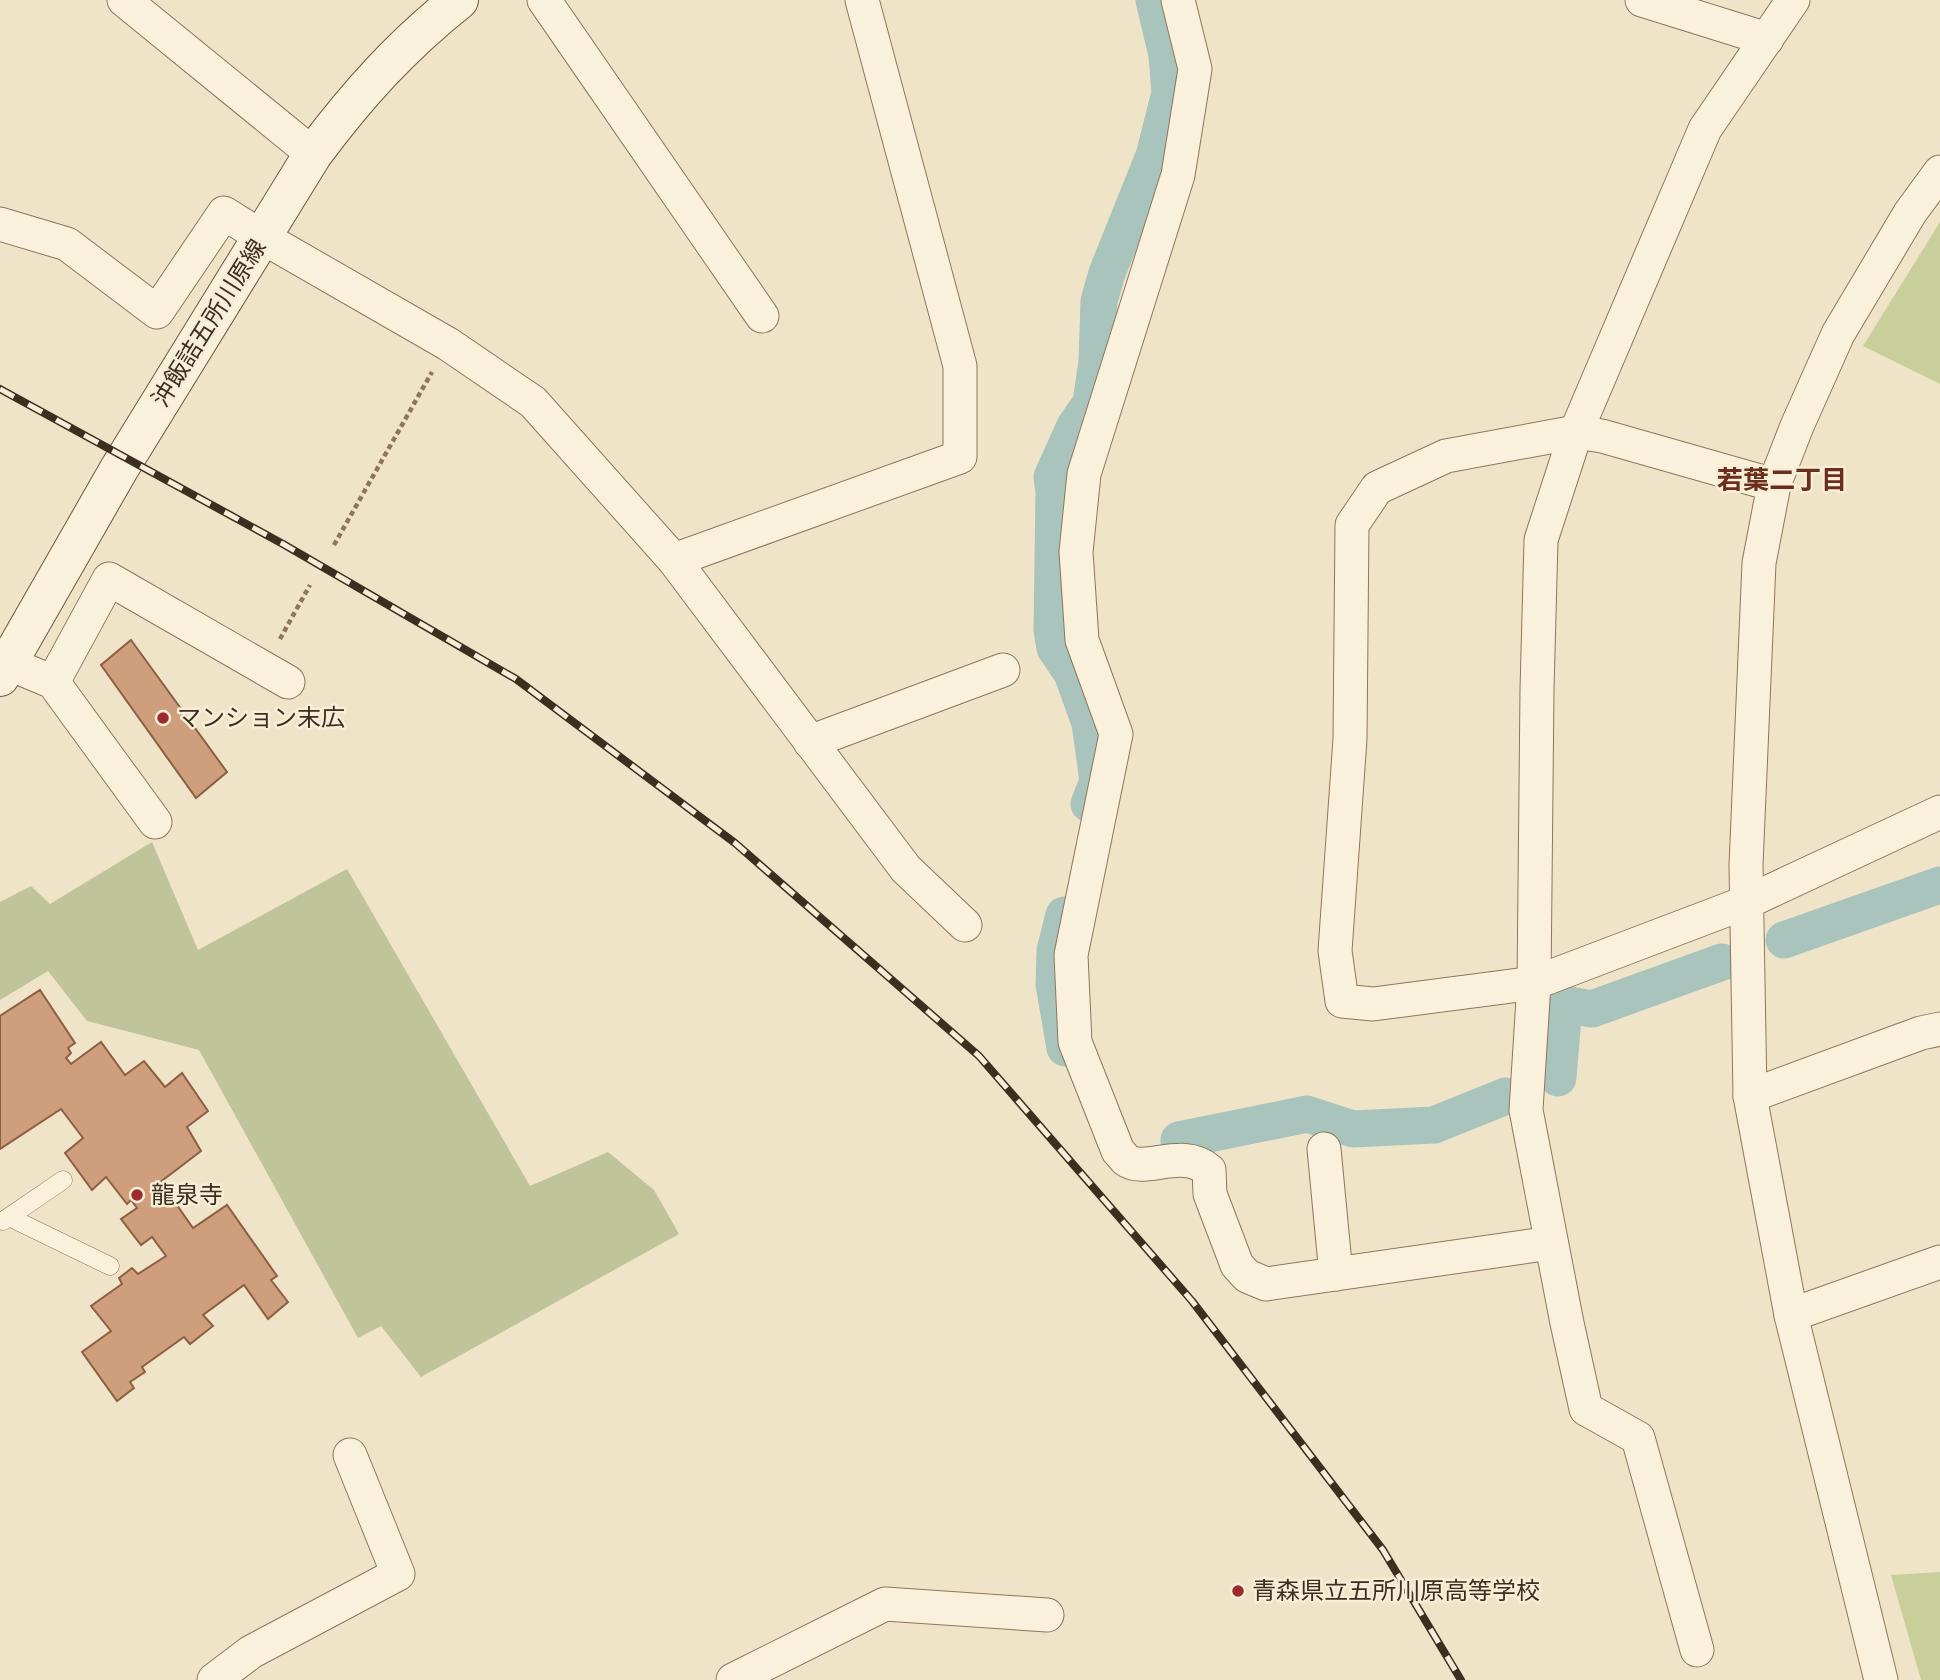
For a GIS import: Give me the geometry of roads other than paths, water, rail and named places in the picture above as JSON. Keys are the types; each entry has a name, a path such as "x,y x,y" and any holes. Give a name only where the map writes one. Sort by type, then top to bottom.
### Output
{"main road":[{"name":"沖飯詰五所川原線","path":"2,667 119,469 313,154 343,114 437,7"}],"street":[{"path":"124,0 313,154"},
{"path":"544,0 762,316"},
{"path":"674,560 960,457 960,366 862,0"},
{"path":"1178,0 1195,69 1178,175 1084,474 1076,552 1082,640 1116,734 1071,955 1076,1042 1118,1151 1127,1161 1139,1164 1179,1159 1201,1163 1209,1170 1210,1194 1237,1265 1247,1276 1266,1284 1551,1243"},
{"path":"1642,0 1767,39"},
{"path":"1697,1650 1638,1438 1587,1409 1567,1323 1527,1110 1534,983 1541,540 1576,432 1705,129 1793,0"},
{"path":"1881,1680 1791,1315 1750,1096 1746,866 1759,564 1774,485 1838,334 1910,212 1940,172"},
{"path":"0,224 67,244 157,312 224,213 448,344 533,402 674,560 906,869 965,925"},
{"path":"1774,485 1602,436 1576,432 1447,456 1377,488 1352,525 1350,739 1335,951 1342,1001 1373,1004 1534,983 1747,902 1940,812"},
{"path":"53,682 109,579 276,675"},
{"path":"2,667 53,682 155,822"},
{"path":"810,742 1003,670"},
{"path":"1750,1096 1921,1033 1940,1029"},
{"path":"1324,1149 1336,1274"},
{"path":"1791,1315 1940,1262"},
{"path":"214,1680 251,1652 398,1573 350,1455"},
{"path":"733,1680 885,1604 1047,1615"}],"lane":[{"path":"4,1220 63,1180"},
{"path":"4,1220 110,1266"}],"waterway":[{"path":"1089,804 1098,781 1090,723 1072,673 1055,648 1052,630 1052,477 1075,426 1091,403 1097,362 1099,301 1107,273 1154,156 1170,93 1167,55 1154,0"},
{"path":"1784,940 1940,885"},
{"path":"1064,915 1055,951 1054,984 1065,1048"},
{"path":"1558,1078 1564,1004 1592,1009 1722,962"},
{"path":"1179,1140 1307,1114 1353,1129 1434,1125 1506,1096"}],"railway":[{"path":"0,389 283,544 516,679 735,843 979,1056 1192,1301 1383,1550 1461,1680"}],"place":[{"name":"マンション末広","path":"163,718"},
{"name":"龍泉寺","path":"137,1195"},
{"name":"青森県立五所川原高等学校","path":"1238,1591"}],"district":[{"name":"若葉二丁目","path":"1782,480"}]}
